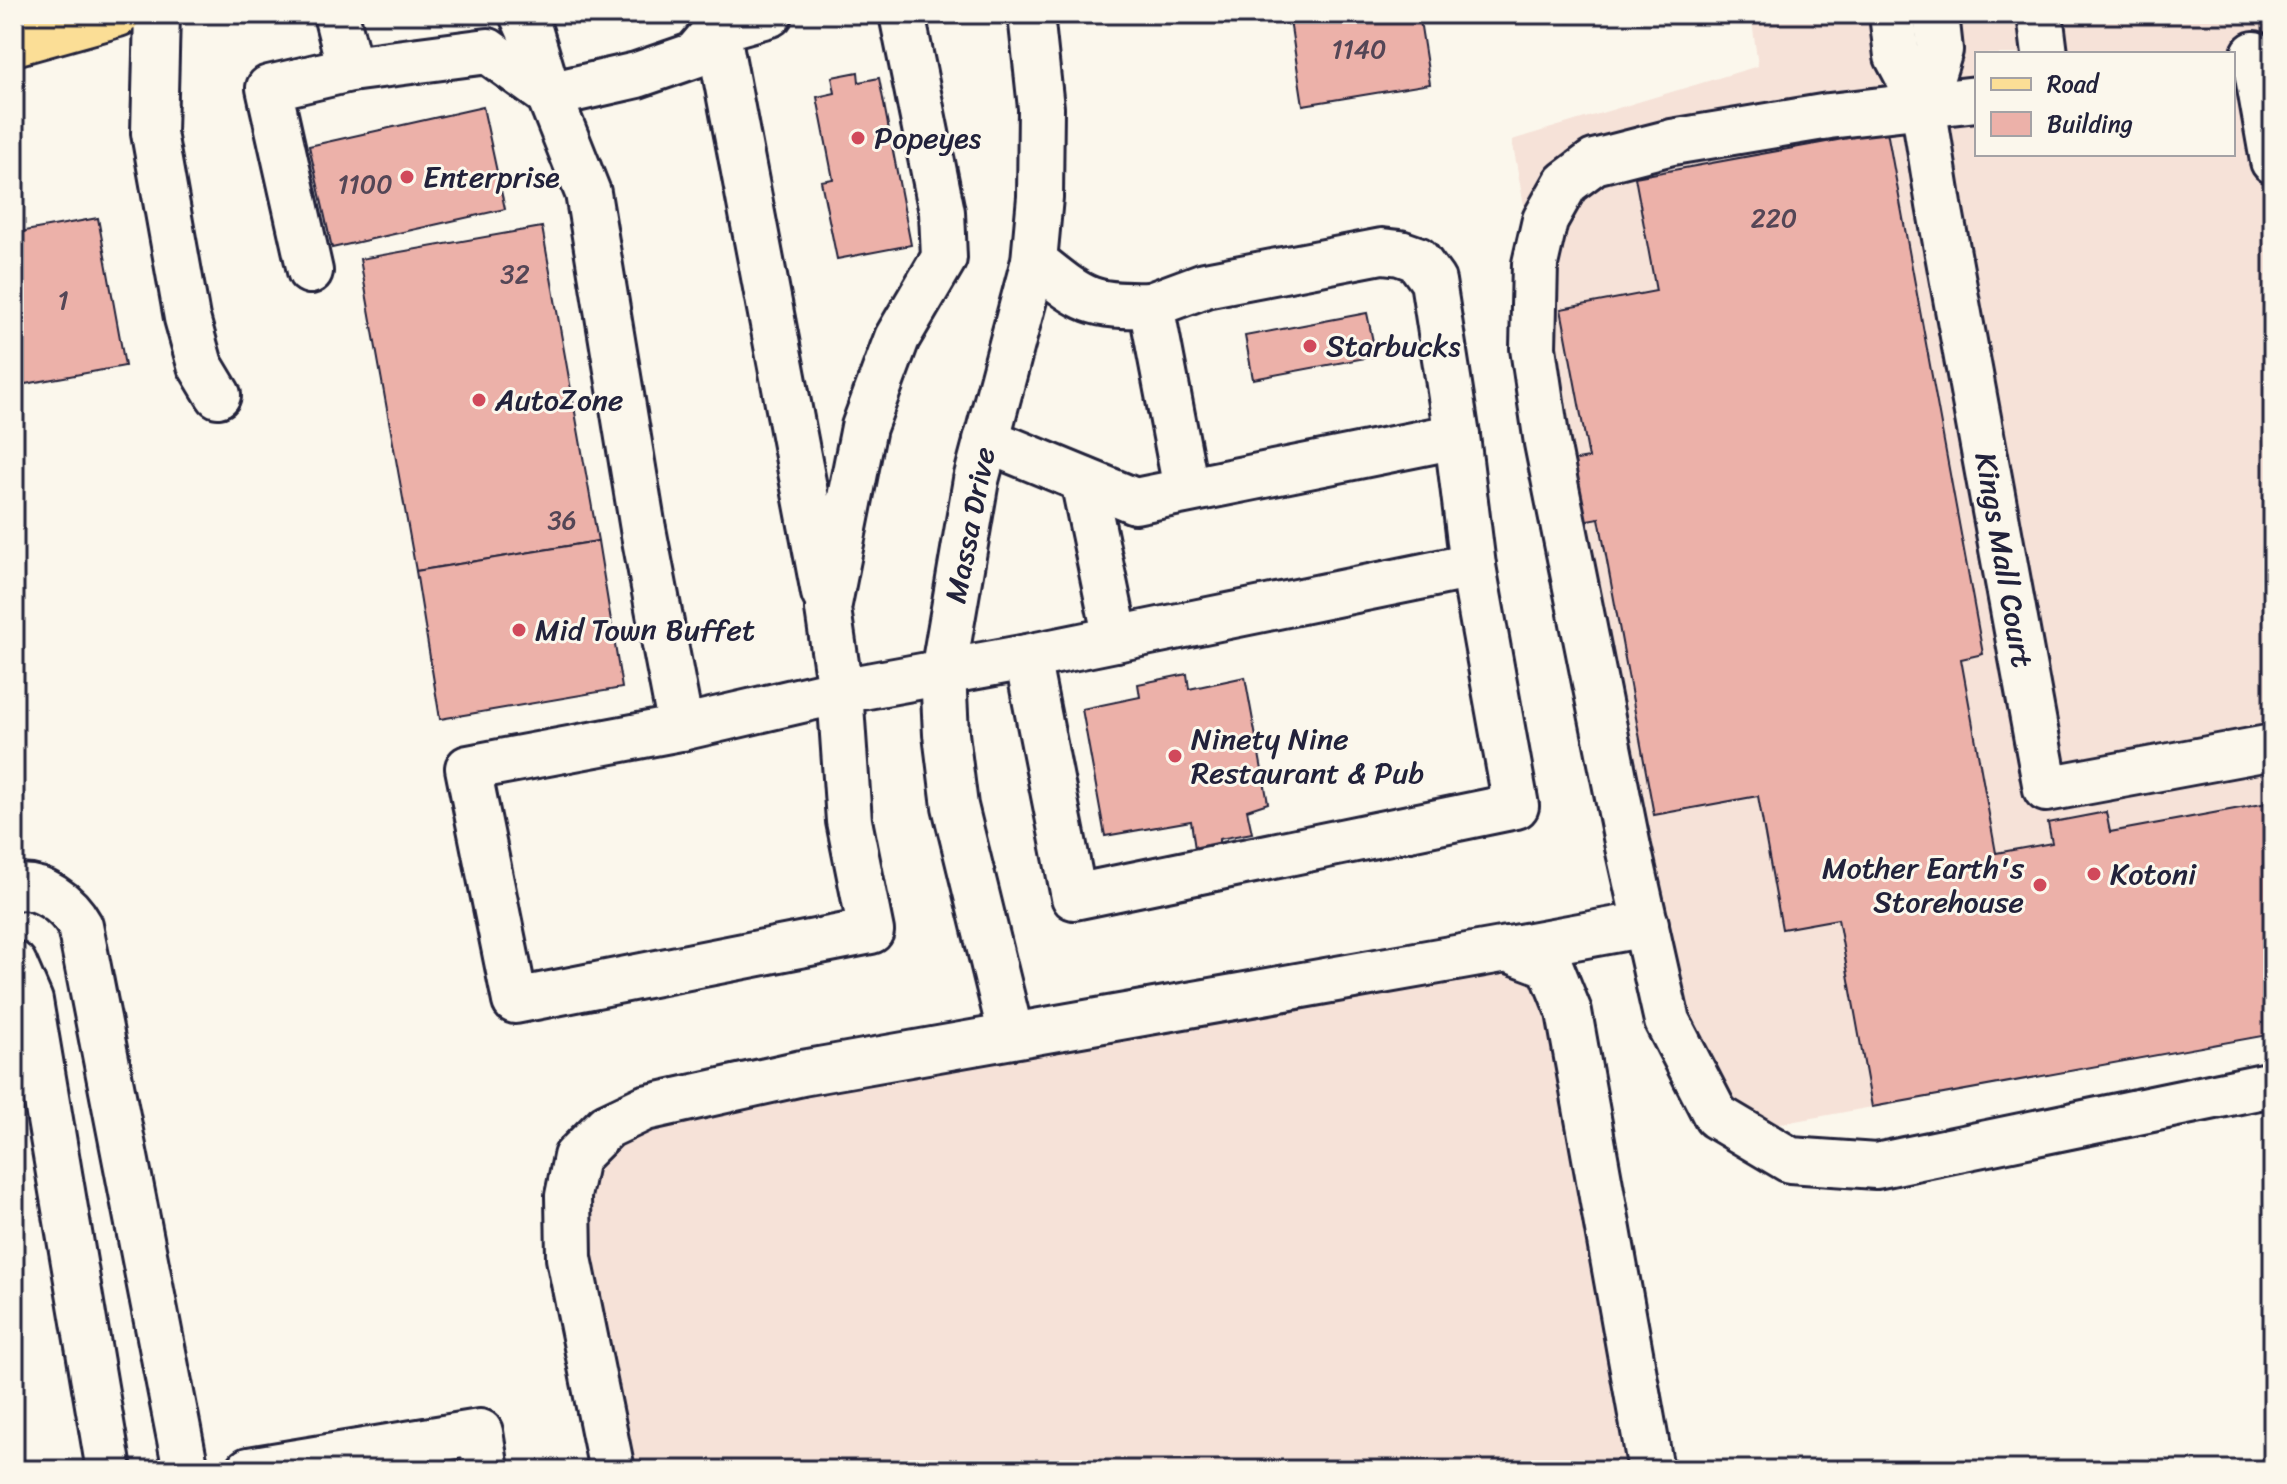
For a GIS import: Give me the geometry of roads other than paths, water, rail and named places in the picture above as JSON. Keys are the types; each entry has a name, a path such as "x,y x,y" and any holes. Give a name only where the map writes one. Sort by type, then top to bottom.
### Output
{"main road":[{"path":"14,43 118,14"}],"street":[{"path":"157,14 154,133 187,318 200,365 218,395"},
{"path":"336,14 350,69"},
{"path":"522,14 549,95 588,193 643,529 681,728"},
{"path":"310,271 269,88 350,69 488,51 549,95 637,75 695,55 717,29 770,14"},
{"path":"828,609 864,427 897,338 920,260 923,238 885,36 871,14"},
{"path":"897,338 944,258 942,212 902,14"},
{"name":"Massa Drive","path":"1011,1035 955,806 946,734 943,673 976,480 1034,261 1040,197 1041,108 1031,14"},
{"name":"Kings Mall Court","path":"1892,14 1897,56 1923,105 2046,789 2273,747"},
{"name":"Kings Mall Court","path":"1923,105 1940,50 1936,14"},
{"path":"2040,14 2045,52"},
{"path":"717,29 804,497 828,609 840,691 849,821 871,931 515,1001 468,768 681,728 840,691 1027,657 1473,566"},
{"path":"2253,54 2273,161"},
{"path":"1975,99 1829,116 1688,139 1594,162 1566,183 1545,220 1535,264 1533,348 1553,474 1624,832 1667,1021 1716,1116 1790,1160 1876,1166 2273,1084"},
{"path":"1027,657 1074,897 1516,806 1473,566 1444,439 1433,281 1417,259 1382,251 1205,285 1151,305 1116,306 1079,296 1034,261"},
{"path":"1151,305 1186,489"},
{"path":"986,440 1135,501 1444,439"},
{"path":"1083,480 1116,639"},
{"path":"14,888 26,886 43,892 71,910 80,926 186,1470"},
{"path":"612,1470 569,1258 568,1196 576,1157 607,1126 645,1108 802,1073 1646,924"},
{"path":"1507,949 1550,965 1569,1012 1651,1470"},
{"path":"92,989 19,990 109,1470"},
{"path":"249,1470 354,1462 480,1432 486,1470"}],"place":[{"name":"Popeyes","path":"858,138"},
{"name":"Enterprise","path":"407,177"},
{"name":"Starbucks","path":"1310,346"},
{"name":"AutoZone","path":"479,400"},
{"name":"Mid Town Buffet","path":"519,630"},
{"name":"Ninety Nine Restaurant & Pub","path":"1175,756"},
{"name":"Kotoni","path":"2094,874"},
{"name":"Mother Earth's Storehouse","path":"2040,885"}]}
